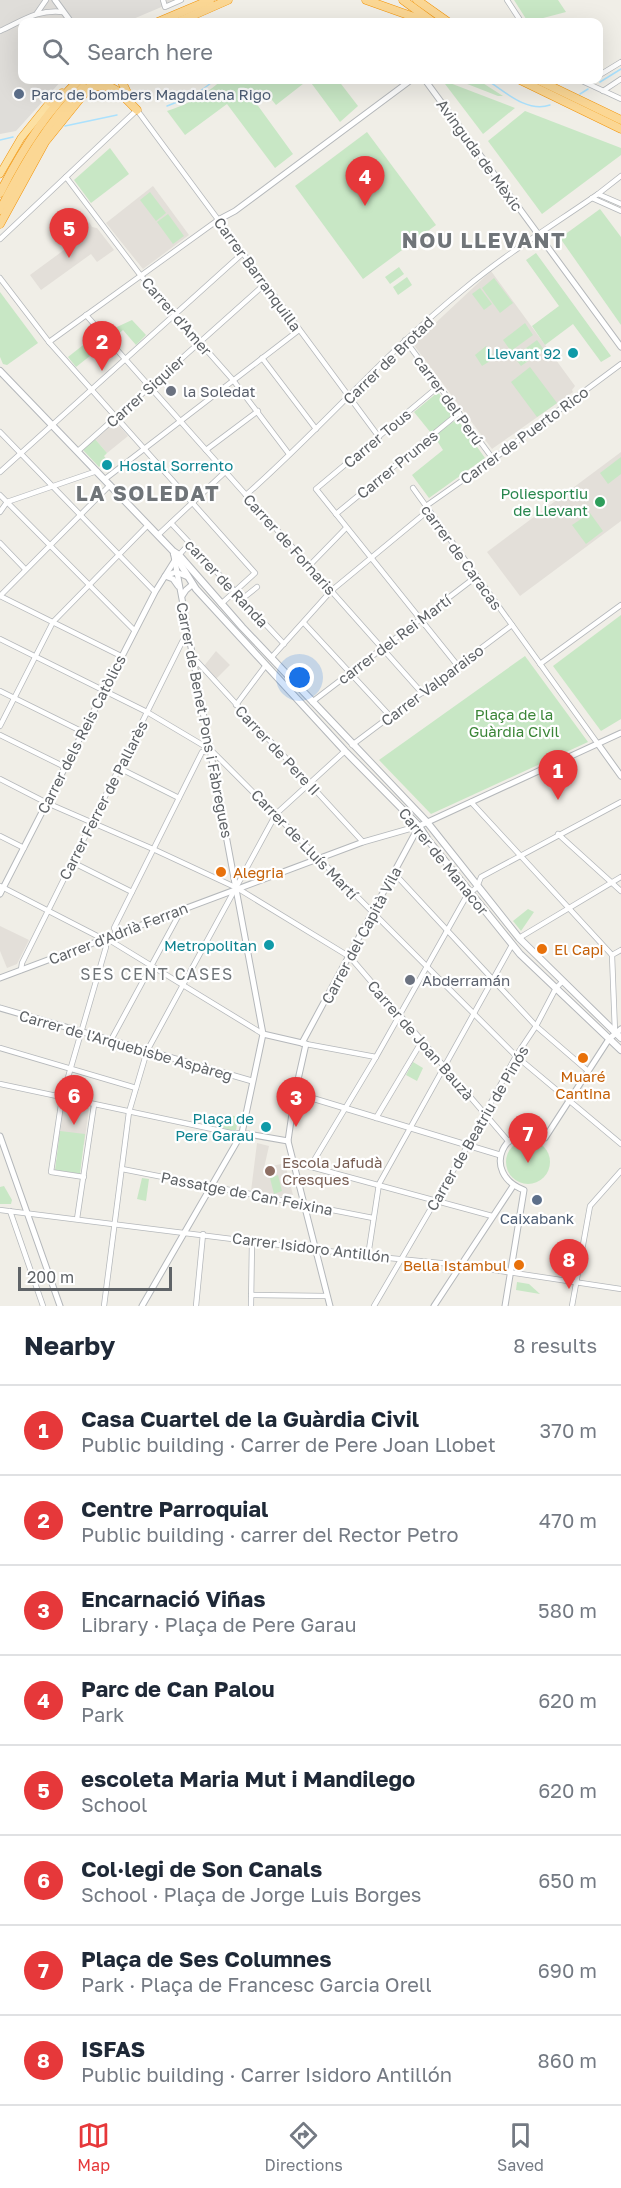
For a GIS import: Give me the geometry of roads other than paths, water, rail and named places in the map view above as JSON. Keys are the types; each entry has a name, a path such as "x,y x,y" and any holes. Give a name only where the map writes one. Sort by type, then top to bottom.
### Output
{"highway":[{"path":"167,18 210,0"},
{"path":"187,18 228,0"},
{"path":"366,0 417,18"},
{"path":"403,0 428,18"},
{"path":"417,0 442,18"},
{"path":"0,174 21,138 50,102 73,84"},
{"path":"0,193 31,137 74,84"},
{"path":"0,210 25,162 44,132 66,105 89,84"},
{"path":"0,224 45,142 91,84"},
{"path":"122,84 137,110"},
{"path":"528,84 621,129"},
{"path":"546,84 621,120"},
{"path":"87,90 98,86 110,87 137,110"}],"main road":[{"name":"Carrer de Manacor","path":"0,366 8,380"},
{"name":"Carrer de Manacor","path":"0,371 105,479 427,822 519,938 562,982 618,1031 621,1038"},
{"name":"Carrer de Manacor","path":"176,556 188,577 266,665 345,751 419,826 512,945 621,1050"},
{"name":"Carrer de Manacor","path":"196,586 207,588"},
{"path":"322,725 333,729 342,739 352,744"}],"street":[{"path":"37,13 46,0"},
{"path":"55,0 68,18"},
{"path":"163,0 165,7 181,0"},
{"path":"507,0 518,18"},
{"path":"27,18 50,10 63,12"},
{"path":"0,31 18,22"},
{"path":"603,73 621,62"},
{"path":"603,91 621,79"},
{"path":"49,342 218,220 235,211 406,84"},
{"name":"Avinguda de Mèxic","path":"428,84 621,347"},
{"path":"588,84 621,99"},
{"path":"0,239 137,110"},
{"name":"Carrer Barranquilla","path":"137,110 379,437"},
{"name":"Carrer de Brotad","path":"246,495 405,340 465,288 621,176"},
{"name":"Carrer d'Amer","path":"66,177 141,276 233,380 289,454"},
{"path":"598,194 621,204"},
{"path":"592,198 621,211"},
{"path":"0,472 243,253"},
{"path":"0,278 49,342 255,573 221,604"},
{"name":"Carrer Siquier","path":"78,451 266,284"},
{"name":"Carrer de Fornaris","path":"86,315 422,693"},
{"path":"105,479 299,330"},
{"name":"carrer del Perú","path":"405,340 493,459"},
{"path":"262,358 316,429"},
{"name":"Carrer de Puerto Rico","path":"271,658 331,591 372,559 427,508 621,364"},
{"name":"Carrer Tous","path":"336,514 316,489 439,387"},
{"path":"206,450 258,411"},
{"name":"Carrer Prunes","path":"336,514 459,413"},
{"path":"0,432 155,592"},
{"path":"0,512 7,502 97,471"},
{"path":"158,535 225,472"},
{"path":"110,485 0,596 121,656"},
{"name":"carrer de Caracas","path":"413,488 598,744"},
{"path":"0,495 134,630"},
{"path":"336,514 458,666"},
{"name":"carrer de Randa","path":"171,523 284,644"},
{"path":"0,726 53,622 148,525"},
{"path":"309,566 346,528"},
{"path":"0,543 25,569"},
{"path":"176,556 190,543"},
{"name":"Carrer de Benet Pons i Fàbregues","path":"176,556 176,572 237,888 262,1034"},
{"name":"Carrer dels Reis Catòlics","path":"0,894 134,630 176,556"},
{"path":"165,576 176,572 188,577"},
{"path":"165,576 173,579 181,590"},
{"name":"carrer del Rei Martí","path":"312,702 477,576"},
{"path":"182,597 186,590 196,586"},
{"path":"242,599 257,587"},
{"path":"540,664 621,606"},
{"path":"304,623 390,716"},
{"name":"Carrer Valparaiso","path":"352,744 512,626"},
{"name":"Carrer Ferrer de Pallarès","path":"21,970 22,963 188,630"},
{"name":"Carrer de Lluís Martí","path":"0,639 147,712 210,750 516,1056 621,1144"},
{"name":"Carrer de Pere II","path":"193,657 363,842"},
{"path":"236,705 266,665"},
{"path":"0,691 83,732"},
{"name":"Carrer d'Adrià Ferran","path":"0,978 363,842 419,826 621,732"},
{"path":"0,735 65,767"},
{"path":"598,744 621,776"},
{"path":"117,934 114,928 202,752 210,750"},
{"path":"104,1306 129,1112 147,1051 276,814 345,751"},
{"path":"119,768 179,798"},
{"name":"Carrer de Joan Bauzà","path":"0,779 47,803 237,888 350,957 508,1142"},
{"path":"471,802 612,955 618,1031 609,1039 545,1138 531,1133 514,1136 500,1155 503,1175 513,1186 524,1190 505,1306"},
{"path":"310,1167 376,1057 447,931 481,877 621,802"},
{"name":"Carrer del Capità Vila","path":"304,1043 419,826"},
{"path":"558,834 621,891"},
{"path":"0,836 24,848"},
{"path":"72,862 132,892"},
{"path":"394,873 536,1026 588,1071"},
{"path":"519,938 621,877"},
{"path":"2,887 104,939 262,1034 376,1057"},
{"path":"111,1040 182,909"},
{"path":"84,1177 51,1172 62,1098 106,947 104,939"},
{"path":"368,1256 379,1184 512,945"},
{"path":"612,955 621,950"},
{"name":"Carrer de Beatriu de Pinós","path":"374,1306 468,1145 516,1056 536,1026 556,988 562,982"},
{"name":"Carrer de l'Arquebisbe Aspàreg","path":"0,1008 252,1081"},
{"path":"142,1306 242,1133 262,1034"},
{"path":"376,1118 422,1041"},
{"path":"304,1043 288,1141 330,1306"},
{"path":"0,1048 136,1088"},
{"path":"0,1084 129,1112 288,1141"},
{"path":"295,1094 500,1155"},
{"path":"77,1219 94,1105"},
{"path":"0,1136 60,1306"},
{"path":"293,1162 492,1216"},
{"name":"Passatge de Can Feixina","path":"122,1169 373,1218"},
{"path":"572,1306 590,1206 621,1171"},
{"path":"434,1306 513,1186"},
{"name":"Carrer Isidoro Antillón","path":"0,1209 368,1256 461,1265 621,1290"},
{"path":"10,1211 43,1306"},
{"path":"196,1306 202,1234"},
{"path":"251,1306 252,1240"},
{"path":"251,1295 327,1296"}],"waterway":[{"path":"603,80 621,69"},
{"path":"167,106 195,95 210,84"},
{"path":"493,84 524,104 541,107 550,105"},
{"path":"580,94 588,89"},
{"path":"65,126 117,115"},
{"path":"0,140 13,137"}],"place":[{"name":"Parc de bombers Magdalena Rigo","path":"19,94"},
{"name":"Parc de Can Palou","path":"365,206"},
{"name":"escoleta Maria Mut i Mandilego","path":"69,258"},
{"name":"Llevant 92","path":"573,353"},
{"name":"Centre Parroquial","path":"102,371"},
{"name":"la Soledat","path":"171,391"},
{"name":"Hostal Sorrento","path":"107,465"},
{"name":"Poliesportiu de Llevant","path":"600,502"},
{"name":"Casa Cuartel de la Guàrdia Civil","path":"558,800"},
{"name":"Alegria","path":"221,872"},
{"name":"Metropolitan","path":"269,945"},
{"name":"El Capi","path":"542,949"},
{"name":"Abderramán","path":"410,980"},
{"name":"Muaré Cantina","path":"583,1058"},
{"name":"Col·legi de Son Canals","path":"74,1125"},
{"name":"Plaça de Pere Garau","path":"266,1127"},
{"name":"Encarnació Viñas","path":"296,1127"},
{"name":"Plaça de Ses Columnes","path":"528,1163"},
{"name":"Escola Jafudà Cresques","path":"270,1171"},
{"name":"Caixabank","path":"537,1200"},
{"name":"Bella Istambul","path":"519,1265"},
{"name":"ISFAS","path":"569,1289"}],"district":[{"name":"NOU LLEVANT","path":"484,240"},
{"name":"LA SOLEDAT","path":"148,493"},
{"name":"SES CENT CASES","path":"157,974"}],"park label":[{"name":"Plaça de la Guàrdia Civil","path":"514,722"}]}
